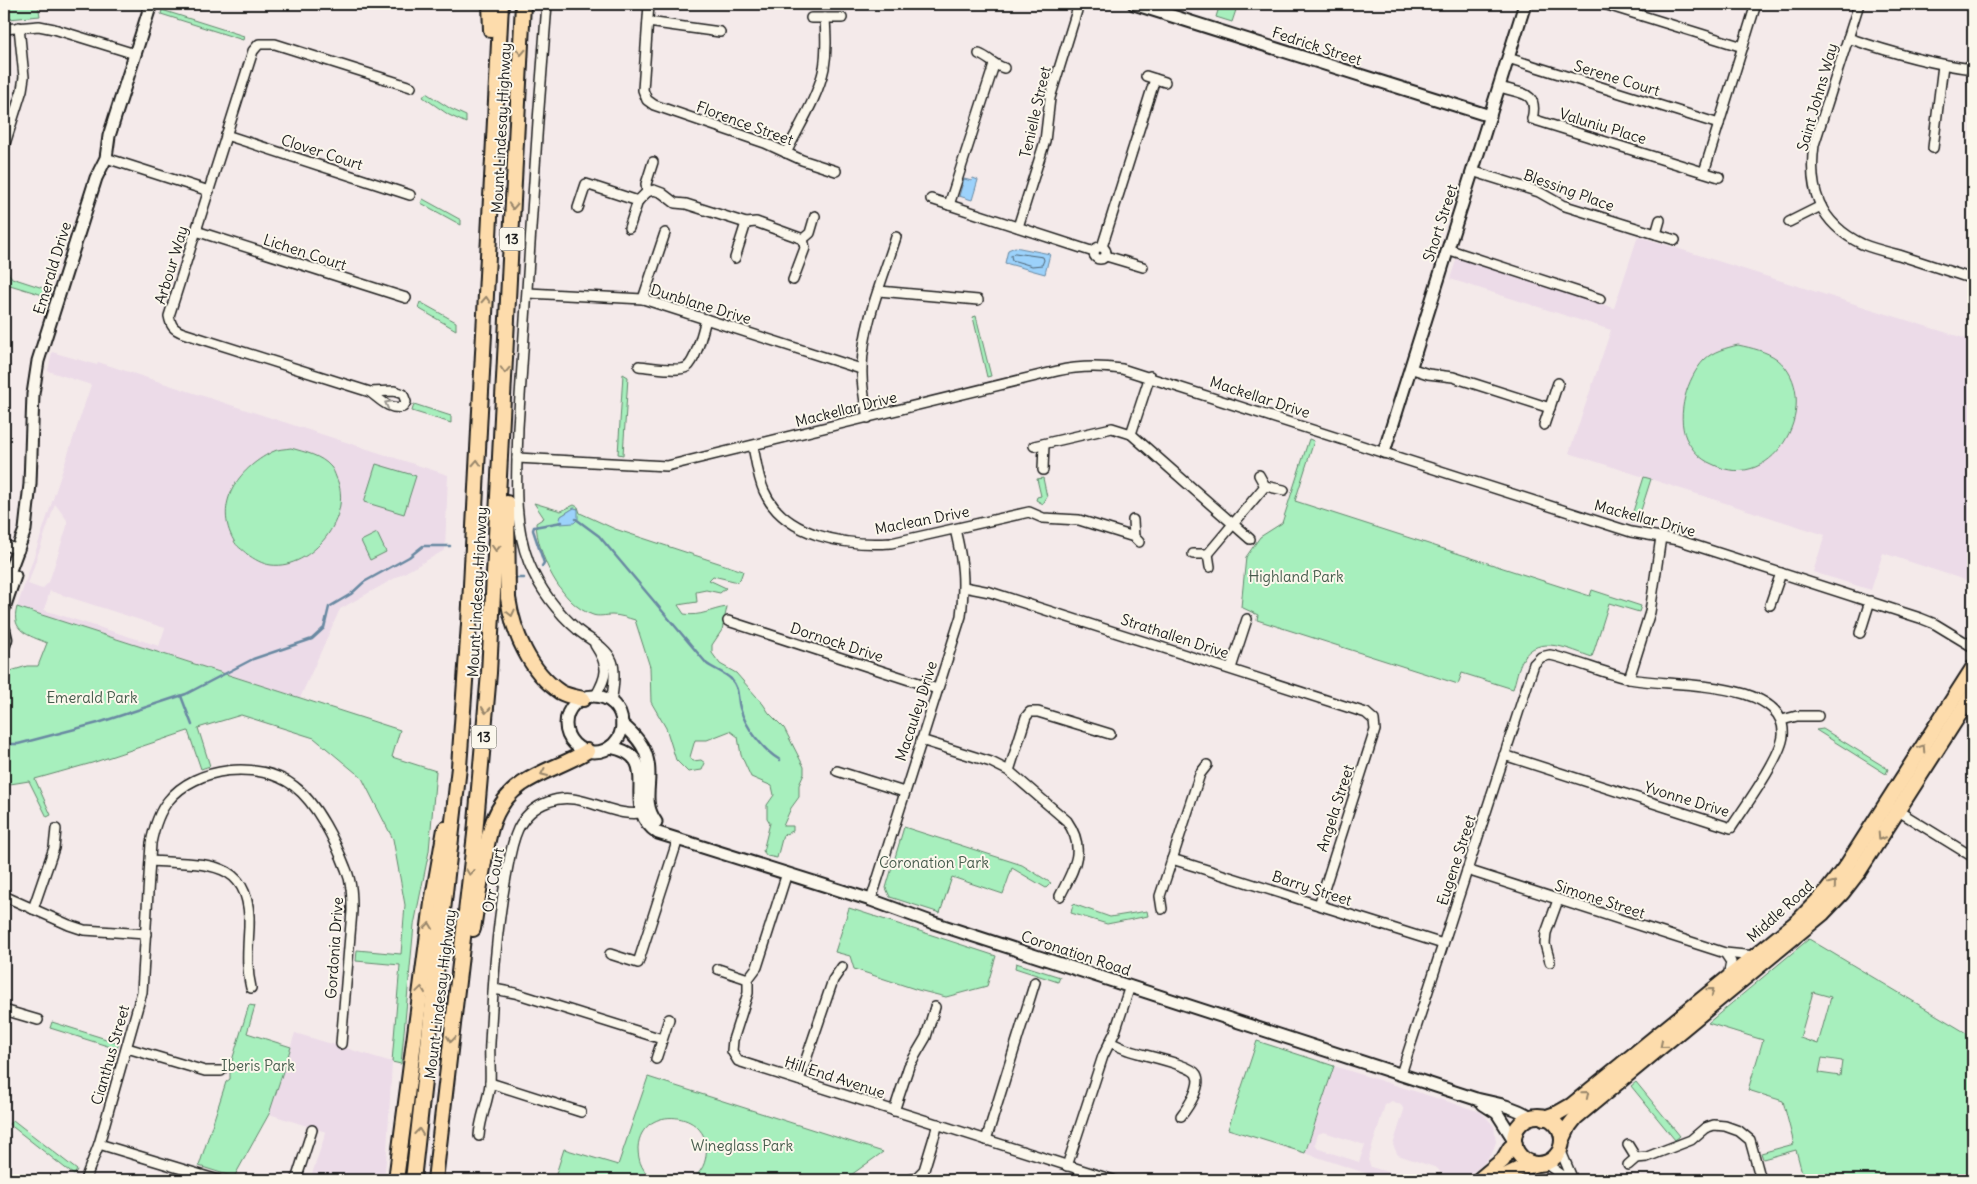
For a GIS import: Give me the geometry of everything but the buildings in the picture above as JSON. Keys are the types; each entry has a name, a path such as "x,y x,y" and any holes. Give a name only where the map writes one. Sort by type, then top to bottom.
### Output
{"main road":[{"path":"490,4 491,69 497,85"},
{"name":"Mount Lindesay Highway","path":"413,1180 460,768 501,4"},
{"name":"Mount Lindesay Highway","path":"435,1180 484,740 523,4"},
{"path":"499,482 507,501 508,598 510,612 518,637 529,658 552,685 566,695 589,698"},
{"name":"Middle Road","path":"1561,1145 1568,1126 1585,1109 1823,913 1842,893 1859,871 1892,808 1973,668"},
{"name":"Middle Road","path":"1538,1118 1558,1113 1572,1105 1798,921 1827,891 1892,808 1973,693"},
{"path":"457,990 467,966 488,837 496,814 509,794 522,784 587,751"},
{"path":"396,1180 432,903 452,788 460,768"},
{"path":"1479,1180 1503,1160 1514,1142 1520,1125 1538,1118 1552,1121 1558,1127 1561,1145 1555,1157 1541,1164 1519,1169 1496,1180"},
{"path":"1514,1142 1518,1152 1524,1159 1541,1164"}],"street":[{"name":"Emerald Drive","path":"4,586 25,530 28,506 33,394 38,361 96,178 106,158 109,136 151,4"},
{"path":"547,4 517,458 520,533 529,563 542,590 565,618 606,650 613,664 611,703"},
{"path":"650,4 648,22 720,32"},
{"name":"Tenielle Street","path":"1018,227 1045,141 1050,98 1079,4"},
{"name":"Fedrick Street","path":"1134,4 1490,116"},
{"name":"Short Street","path":"1384,452 1525,4"},
{"path":"1604,4 1742,47"},
{"path":"1704,172 1756,4"},
{"name":"Saint Johns Way","path":"1859,4 1814,145 1812,166 1814,186 1821,206 1832,222 1863,244 1973,279"},
{"path":"811,18 842,18"},
{"path":"786,152 816,92 824,69 826,51 825,18"},
{"name":"Florence Street","path":"648,22 643,90 647,100 654,105 765,143 836,171"},
{"path":"4,29 38,26 54,29 135,54"},
{"path":"4,147 22,90 24,77 19,27"},
{"path":"1848,38 1896,54 1944,65 1973,69"},
{"name":"Arbour Way","path":"370,392 174,329 169,316 253,50 260,44 275,44 411,87"},
{"path":"979,54 988,58 994,65 1004,68"},
{"name":"Serene Court","path":"1508,58 1718,124"},
{"path":"949,205 994,65"},
{"path":"1933,148 1944,65"},
{"path":"1101,252 1151,78 1165,82"},
{"name":"Valuniu Place","path":"1500,87 1530,96 1534,109 1532,119 1719,177"},
{"name":"Clover Court","path":"226,135 410,195"},
{"path":"106,158 209,191"},
{"path":"647,192 646,184 653,162"},
{"name":"Blessing Place","path":"1472,171 1539,192 1562,205 1675,240"},
{"path":"578,208 586,184 638,201"},
{"path":"629,228 638,201 647,192 654,190 675,202 746,223 756,222 803,238"},
{"path":"931,199 1143,267"},
{"path":"1789,222 1821,206"},
{"path":"803,238 810,233 815,216"},
{"path":"1656,234 1660,220"},
{"path":"735,258 746,223"},
{"name":"Lichen Court","path":"196,231 406,298"},
{"path":"643,299 665,233"},
{"path":"868,418 863,391 864,343 896,237"},
{"path":"793,280 805,248 803,238"},
{"path":"1447,250 1600,299"},
{"path":"879,291 978,300"},
{"name":"Dunblane Drive","path":"528,293 643,299 862,369"},
{"path":"639,366 680,369 688,367 693,361 706,319"},
{"name":"Mackellar Drive","path":"517,458 667,466 1076,367 1100,366 1122,368 1631,532 1678,540 1870,601 1935,624 1973,647"},
{"path":"1410,368 1428,374 1453,377 1550,408"},
{"path":"1131,434 1150,376"},
{"path":"1544,425 1558,383"},
{"path":"1034,446 1112,428 1131,434 1250,539"},
{"path":"1043,470 1044,444"},
{"name":"Maclean Drive","path":"753,446 763,491 775,510 789,522 808,532 841,541 868,545 891,543 1029,512 1043,518 1079,520 1137,540 1133,520"},
{"path":"1259,474 1265,486"},
{"path":"1210,567 1208,554 1265,486"},
{"path":"1265,486 1284,490"},
{"name":"Macauley Drive","path":"870,900 961,616 964,587 962,560 955,528"},
{"path":"1661,537 1650,612 1629,679 1656,683 1716,687 1741,692 1764,700 1776,711 1782,720 1797,716 1818,716"},
{"path":"4,545 19,550"},
{"name":"Emerald Drive","path":"4,608 15,575 19,550"},
{"path":"1193,554 1208,554"},
{"path":"1770,604 1781,572"},
{"name":"Strathallen Drive","path":"964,587 990,592 1231,668 1366,713 1374,720"},
{"path":"1860,633 1870,601"},
{"path":"1231,668 1247,619"},
{"name":"Dornock Drive","path":"728,621 937,689"},
{"path":"4,630 6,639 4,645"},
{"path":"589,698 604,698 611,703 621,716 622,724 619,737 610,747 603,751 587,751 574,744 567,731 566,723 571,709 589,698 604,682 604,659 594,642"},
{"name":"Eugene Street","path":"1402,1074 1534,664 1541,657 1550,655 1629,679"},
{"path":"1009,771 1026,716 1030,712 1038,712 1110,734"},
{"name":"Angela Street","path":"1318,904 1375,730 1374,720"},
{"name":"Yvonne Drive","path":"1504,755 1731,828 1779,751 1783,736 1782,720"},
{"path":"622,724 629,729 647,758 645,813"},
{"path":"921,740 991,762 1009,771 1066,821 1073,830 1077,845 1076,863 1060,896"},
{"path":"610,747 632,754 639,764 639,804 645,813 672,837 638,963 610,954"},
{"path":"1162,909 1160,896 1200,774 1207,765"},
{"name":"Gordonia Drive","path":"146,934 150,861 154,828 159,815 169,800 180,789 210,774 245,770 261,771 278,777 294,786 308,798 319,813 347,870 351,889 352,911 341,1044"},
{"path":"837,771 904,792"},
{"name":"Orr Court","path":"480,1136 480,1127 487,1103 490,1083 490,1045 502,899 517,830 528,814 546,802 565,798 586,801 628,814 645,813"},
{"path":"1892,808 1973,857"},
{"path":"33,909 54,848 56,829"},
{"name":"Coronation Road","path":"672,837 1538,1118"},
{"name":"Barry Street","path":"1172,859 1443,944"},
{"path":"150,861 212,866 225,870 236,877 244,889 248,901 250,916 247,971 251,988"},
{"name":"Simone Street","path":"1467,870 1725,953 1755,956"},
{"name":"Hill End Avenue","path":"787,874 757,967 748,979 748,993 733,1040 732,1051 738,1061 1113,1180"},
{"path":"4,896 84,930 146,934"},
{"path":"1550,962 1545,944 1558,900"},
{"name":"Cianthus Street","path":"85,1180 99,1144 142,992 146,934"},
{"path":"1725,953 1731,962 1728,977"},
{"path":"799,1080 833,980 842,967"},
{"path":"718,969 748,979"},
{"path":"986,1140 1035,982"},
{"path":"1067,1166 1103,1056 1116,1032 1130,986"},
{"path":"494,989 515,993 662,1039"},
{"path":"894,1110 909,1066 926,1037 935,1007"},
{"path":"4,1010 38,1020"},
{"path":"656,1059 669,1019"},
{"path":"1110,1042 1127,1050 1187,1068 1196,1074 1198,1081 1191,1104 1181,1116"},
{"path":"127,1048 205,1071 221,1071"},
{"path":"490,1083 581,1112"},
{"name":"Coronation Road","path":"1476,1099 1497,1113 1514,1142"},
{"path":"909,1180 916,1178 924,1170 938,1124"},
{"path":"1628,1165 1636,1158 1647,1157 1691,1140 1705,1128 1714,1125 1725,1126 1739,1131 1750,1140 1761,1180"},
{"path":"296,1180 312,1130"},
{"path":"99,1144 218,1180"},
{"path":"1561,1145 1571,1180"},
{"path":"1628,1145 1636,1158"},
{"path":"1541,1164 1571,1180"}],"shaded area":[{"path":"1638,236 1973,341 1973,577 1971,582 1883,553 1871,590 1813,572 1825,535 1569,453 1611,330 1450,279 1457,257 1614,308"},
{"path":"52,352 97,365 98,362 448,475 445,550 340,609 300,698 17,607 91,385 48,371","holes":["242,475 255,560 234,543 226,507 232,487","55,504 67,520 67,526 49,582 42,589 28,584","50,591 165,628 159,646 44,610"]},
{"path":"295,1033 392,1062 384,1180 310,1180 326,1132 269,1114"},
{"path":"1334,1066 1481,1112 1494,1126 1496,1142 1492,1153 1482,1165 1462,1180 1438,1180 1441,1173 1437,1168 1398,1155 1393,1145 1404,1110 1401,1105 1392,1101 1385,1105 1368,1160 1371,1167 1413,1180 1386,1180 1305,1153","holes":["1324,1132 1365,1145 1359,1162 1319,1149 1315,1144 1318,1134"]}],"green space":[{"path":"7,4 38,4 40,16 9,19"},
{"path":"1220,4 1238,4 1232,22 1216,17"},
{"path":"162,10 244,36 243,40 161,14"},
{"path":"426,93 466,116 466,123 449,115 423,97"},
{"path":"423,199 461,220 461,225 421,203"},
{"path":"4,267 12,278 49,290 46,296 10,285 4,304"},
{"path":"420,302 456,322 456,330 418,308"},
{"path":"976,316 991,376 987,377 973,317"},
{"path":"1738,345 1764,352 1777,359 1791,376 1796,396 1794,418 1786,438 1773,455 1756,467 1735,471 1712,464 1697,454 1686,438 1682,419 1688,387 1704,360 1720,350"},
{"path":"623,374 628,377 623,455 618,454"},
{"path":"414,404 451,416 451,423 412,411"},
{"name":"Highland Park","path":"1309,439 1314,441 1295,501 1590,596 1592,590 1641,606 1639,612 1609,603 1592,657 1565,648 1546,645 1529,651 1521,662 1513,689 1462,673 1458,684 1257,620 1258,615 1241,607 1246,557 1260,537 1282,523"},
{"path":"291,448 317,457 332,468 340,492 339,508 326,538 314,550 301,559 286,564 271,565 258,561 235,543 228,527 226,514 228,501 232,489 239,478 249,468 274,451"},
{"path":"376,464 416,476 404,514 364,502"},
{"path":"1644,477 1651,479 1637,523 1630,521"},
{"path":"1043,478 1047,497 1043,504 1036,500 1037,497 1041,496 1037,479"},
{"path":"534,503 561,511 574,505 578,507 580,513 615,529 743,571 738,582 713,576 709,580 726,588 720,593 706,590 696,592 697,602 678,605 684,614 690,615 727,607 722,630 712,645 712,653 720,664 736,673 784,728 804,767 804,774 799,785 799,797 791,808 783,826 793,826 793,831 783,835 777,858 767,856 763,851 770,823 767,818 767,805 774,795 772,786 751,777 741,755 738,737 730,731 707,740 695,740 690,757 693,761 701,760 705,763 702,770 688,772 676,760 666,728 651,702 650,667 635,620 615,615 593,615 581,609 561,590 546,563 537,535 536,523 544,518","holes":["574,508 578,509 570,523 564,522 561,516"]},
{"path":"377,533 386,552 370,560 361,541"},
{"name":"Emerald Park","path":"17,607 400,730 392,757 436,771 429,851 414,925 401,1064 392,1062 400,965 356,961 357,950 401,954 405,905 393,839 362,778 314,738 241,715 198,728 210,766 201,769 188,731 92,763 35,779 51,815 47,817 29,781 4,785 4,673 27,666 38,666 47,643 28,635 19,627 16,622"},
{"path":"1823,729 1888,769 1886,774 1816,730"},
{"name":"Coronation Park","path":"904,827 1022,865 1051,883 1046,888 1012,868 1003,894 952,877 940,913 890,897 886,888"},
{"path":"1073,904 1110,917 1147,911 1148,916 1107,924 1071,913"},
{"path":"849,908 996,956 987,986 946,997 854,969 850,956 835,952"},
{"path":"1809,939 1973,1037 1973,1180 1804,1180 1796,1150 1763,1159 1761,1153 1794,1144 1783,1101 1748,1090 1763,1040 1708,1023","holes":["1813,992 1831,997 1818,1044 1800,1038","1822,1058 1842,1061 1840,1076 1819,1073"]},
{"path":"1016,963 1060,977 1058,982 1015,968"},
{"name":"Iberis Park","path":"249,1005 255,1006 247,1033 291,1047 269,1114 234,1177 199,1166 226,1082 230,1079 230,1067"},
{"path":"52,1022 119,1043 117,1049 50,1028"},
{"path":"1257,1041 1334,1066 1305,1153 1228,1129"},
{"name":"Wineglass Park","path":"648,1077 883,1152 844,1180 690,1180 699,1173 703,1166 706,1155 705,1140 699,1129 688,1121 675,1118 662,1119 650,1124 642,1134 638,1148 642,1167 655,1180 554,1180 564,1149 618,1165"},
{"path":"1636,1082 1680,1136 1675,1140 1631,1086"},
{"path":"13,1120 77,1170 74,1175 9,1124"}],"water":[{"path":"973,178 978,180 972,200 959,196 964,179 972,181"},
{"path":"1015,247 1050,254 1045,274 1005,263 1008,250"},
{"path":"574,508 578,509 578,519 574,523 560,524 561,516"}],"waterway":[{"path":"576,519 599,536 707,664 731,679 737,690 743,716 751,731 761,744 780,760"},
{"path":"542,566 544,563 533,530 534,527 562,522"},
{"path":"4,744 18,744 98,723 186,694 253,659 312,639 324,628 329,607 351,594 364,582 409,557 423,546 450,546"},
{"path":"513,578 524,578"},
{"path":"181,696 192,725"}]}
